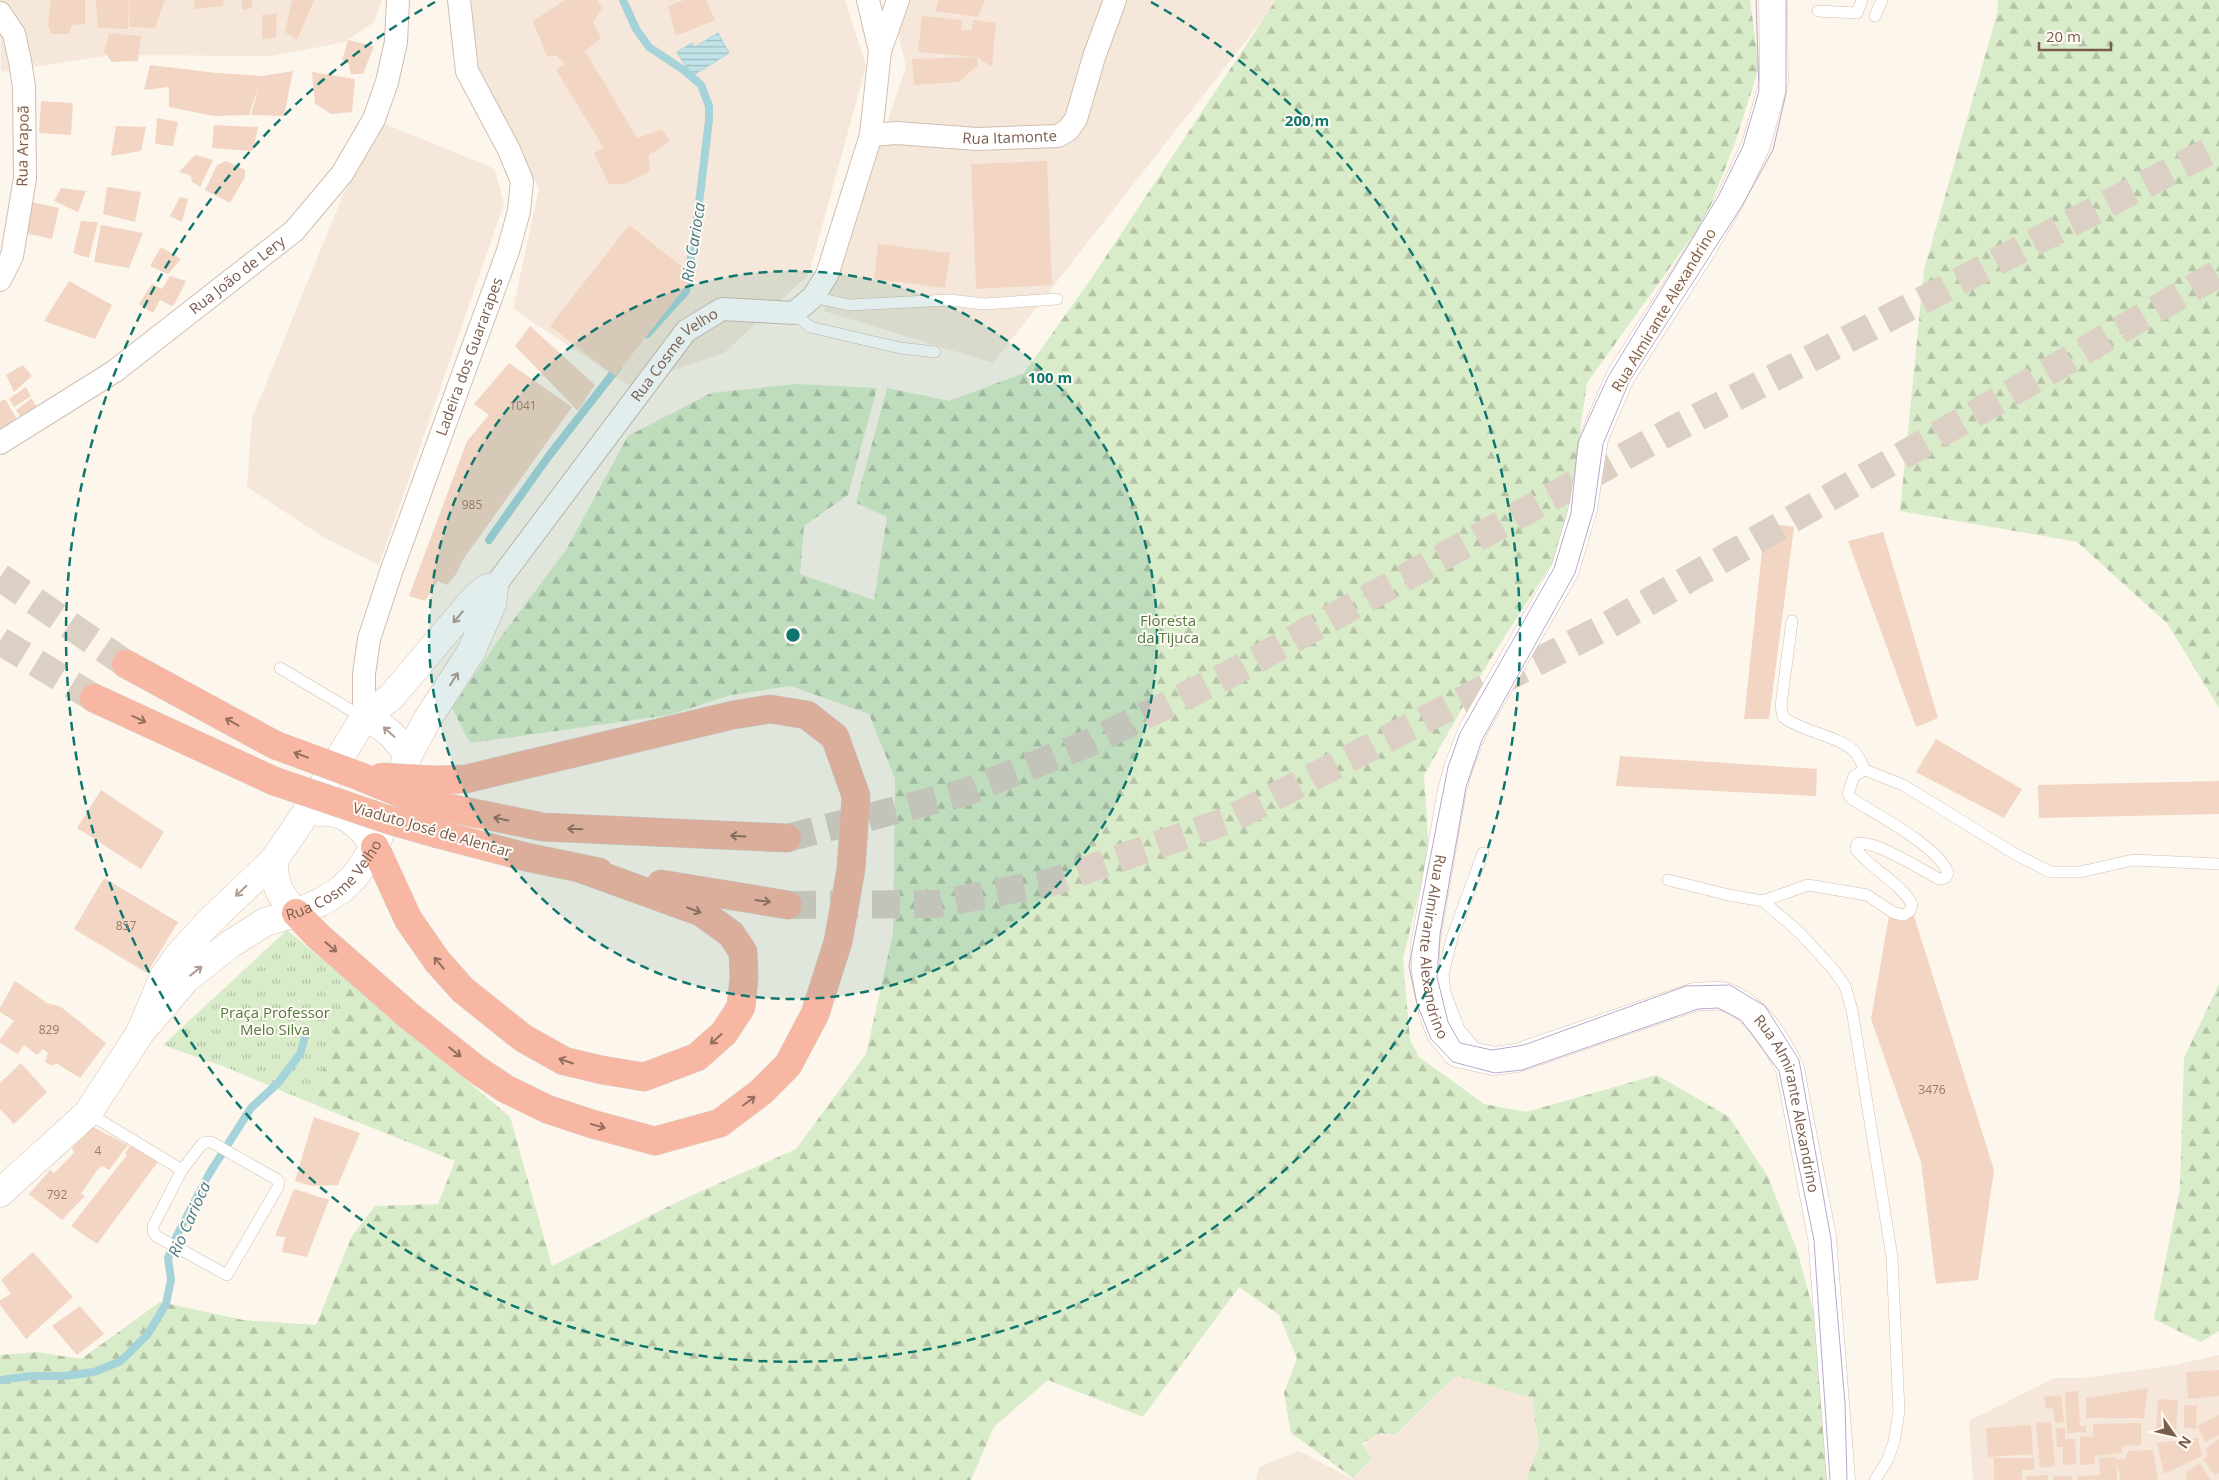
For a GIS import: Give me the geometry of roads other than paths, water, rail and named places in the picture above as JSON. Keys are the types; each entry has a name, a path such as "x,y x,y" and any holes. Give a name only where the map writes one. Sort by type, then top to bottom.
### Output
{"highway":[{"name":"Viaduto José de Alencar","path":"126,664 275,745 417,800 543,827 786,838"},
{"name":"Viaduto José de Alencar","path":"94,698 274,781 389,820 526,857 582,869 719,895 788,905"},
{"path":"296,913 318,936 408,1015 476,1069 506,1089 547,1109 592,1124 655,1141 720,1123 761,1092 788,1065 815,1014 838,942 851,869 856,796 835,737 806,715 770,709 733,715 466,779 435,780 359,776"},
{"path":"374,847 408,919 437,961 464,990 523,1038 564,1061 644,1077 696,1057 724,1032 741,1007 744,978 743,952 731,934 701,912 582,869"}],"street":[{"name":"Rua João de Lery","path":"0,443 115,371 294,231 342,174 374,119 387,82 396,42 398,0"},
{"name":"Ladeira dos Guararapes","path":"364,718 364,674 369,639 508,251 519,211 522,181 509,150 467,71 459,0"},
{"path":"868,0 880,51"},
{"path":"794,313 813,297 827,275 871,135 880,51 898,0"},
{"name":"Rua Itamonte","path":"871,135 897,133 978,140 1058,136 1068,130 1076,119 1094,57 1115,0"},
{"name":"Rua Almirante Alexandrino","path":"1773,0 1773,90 1751,157 1729,202 1702,249 1620,377 1594,438 1583,509 1565,570 1473,730 1460,764 1452,790 1429,918 1425,945 1426,972 1434,1013 1441,1033 1457,1053 1494,1061 1517,1058 1694,997 1724,996 1757,1017 1782,1053 1790,1069 1822,1237 1841,1480"},
{"path":"1773,37 1783,0"},
{"name":"Rua Arapoã","path":"0,13 14,34 24,87 25,178 12,256 0,280"},
{"name":"Rua Cosme Velho","path":"0,1193 88,1113 140,1033 186,979 230,945 265,922 296,913 321,902 342,889 366,863 374,847 408,755 427,720 471,652 492,604 494,586 686,331 722,309 794,313"},
{"name":"Rua Cosme Velho","path":"140,1033 164,976 178,956 208,923 274,860 306,813 364,718 391,697 473,600 487,588 494,586"},
{"path":"391,697 402,700 415,708 427,720"},
{"path":"364,718 375,721 387,729 408,755"},
{"path":"306,813 325,812 353,820 365,831 374,847"},
{"path":"274,860 274,878 277,888 296,913"}],"lane":[{"path":"1818,11 1857,13 1862,0"},
{"path":"1875,16 1882,0"},
{"path":"813,297 849,305 950,300 984,304 1057,299"},
{"path":"794,313 810,327 900,348 935,352"},
{"path":"1792,621 1781,706 1783,717 1793,724 1845,745 1856,753 1865,770 1902,785 2015,854 2050,872 2080,872 2133,860 2219,864"},
{"path":"280,668 364,718"},
{"path":"1668,880 1729,896 1763,901 1808,885 1866,895 1894,913 1904,915 1910,911 1912,904 1905,892 1862,857 1856,849 1857,844 1862,842 1887,850 1939,880 1945,878 1948,872 1945,864 1925,845 1852,799 1848,794 1850,784 1854,776 1865,770"},
{"path":"1483,853 1452,938 1443,974 1444,993 1459,1029 1483,1058"},
{"path":"1763,901 1800,932 1846,986 1852,1010 1892,1267 1899,1411 1894,1442 1887,1461 1875,1480"},
{"path":"88,1113 182,1170"},
{"path":"211,1142 279,1182 278,1187 228,1274 156,1236 153,1232 153,1226 182,1170 202,1144 211,1142"}],"water":[{"path":"718,33 729,53 692,76 677,52 692,43 695,47"}],"waterway":[{"name":"Rio Carioca","path":"623,0 636,29 649,47 685,71 701,85 709,106 700,195 686,291 647,334"},
{"name":"Rio Carioca","path":"489,540 548,457 618,367"},
{"name":"Rio Carioca","path":"0,1380 94,1372 121,1361 148,1334 166,1304 171,1280 168,1258 177,1235 209,1174 251,1108 278,1083 300,1054 307,1030"}],"tunnel":[{"path":"787,838 963,793 1089,743 1228,675 1669,432 2219,146"},
{"path":"788,905 937,904 1052,882 1229,820 1603,628 2219,273"},
{"path":"0,577 126,664"},
{"path":"0,641 94,698"}],"tram line":[{"path":"1756,0 1759,91 1743,146 1719,195 1608,377 1578,442 1571,513 1554,568 1460,733 1448,767 1409,966 1417,1004 1431,1039 1453,1062 1495,1073 1522,1070 1698,1009 1718,1008 1741,1020 1779,1071 1814,1240 1830,1480"},
{"path":"1786,0 1786,93 1773,150 1740,209 1629,382 1603,444 1594,509 1575,573 1482,740 1466,787 1440,934 1437,977 1448,1022 1460,1043 1492,1050 1524,1045 1686,986 1730,985 1765,1006 1799,1060 1831,1239 1845,1403 1847,1480"}],"park label":[{"name":"Floresta da Tijuca","path":"1168,630"},
{"name":"Praça Professor Melo Silva","path":"275,1022"}]}
